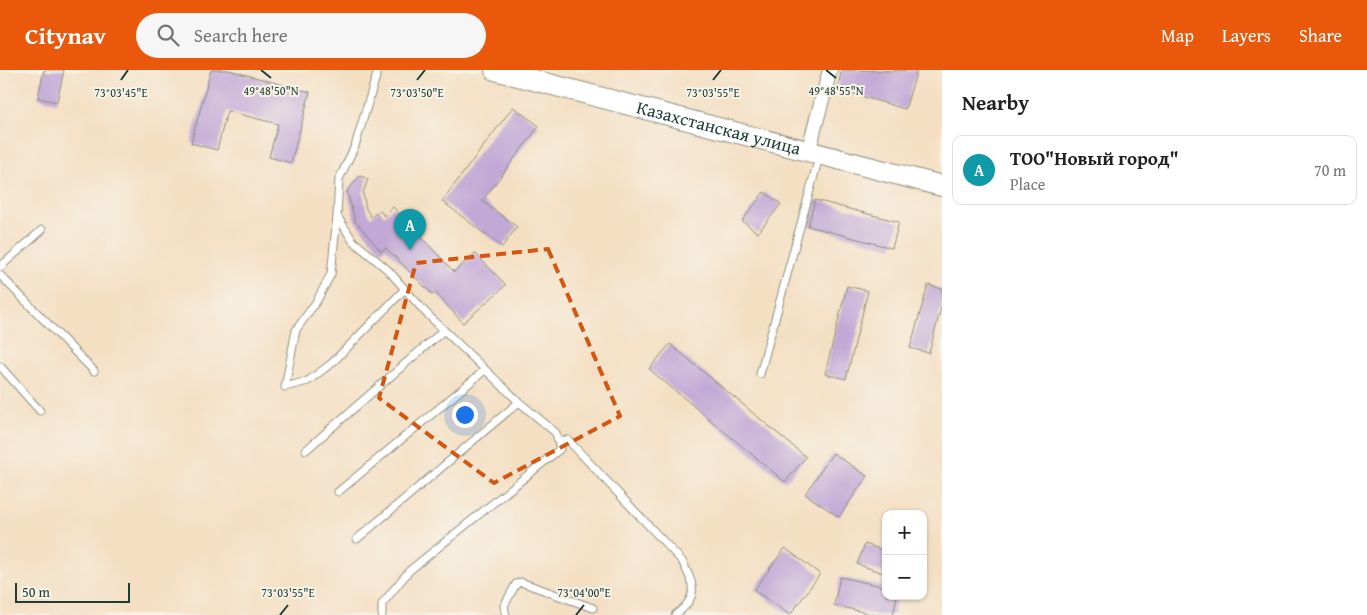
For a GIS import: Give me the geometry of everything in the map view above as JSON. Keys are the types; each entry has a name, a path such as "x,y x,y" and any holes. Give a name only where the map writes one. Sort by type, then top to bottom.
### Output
{"main road":[{"name":"Казахстанская улица","path":"496,70 942,186"}],"street":[{"path":"814,154 830,70"}],"lane":[{"path":"378,70 355,146 339,179 331,274 316,302 296,330 285,387 308,381 332,363 405,289"},
{"path":"760,374 814,154"},
{"path":"337,216 353,242 388,270 444,330 485,370 556,433 560,449 409,572 382,604 382,615"},
{"path":"0,267 42,230"},
{"path":"0,275 94,371"},
{"path":"306,450 444,330"},
{"path":"0,366 40,411"},
{"path":"338,492 485,370"},
{"path":"357,539 519,402"},
{"path":"558,440 568,440 682,561 693,582 693,595 682,610 675,615"},
{"path":"506,615 504,606 516,584 521,582 593,608"}],"highlighted area":[{"path":"548,249 620,416 494,483 379,398 416,263"}],"building":[{"path":"44,70 64,70 57,102 38,98"},
{"path":"211,70 228,70 310,92 291,163 269,157 278,124 227,111 217,150 191,143"},
{"path":"842,70 917,70 905,109 837,89"},
{"path":"513,107 539,126 482,201 517,227 502,247 442,201"},
{"path":"360,176 368,179 363,193 366,209 371,217 380,210 384,216 393,207 454,272 475,253 506,285 463,323 435,292 433,295 386,248 381,251 355,221 347,191"},
{"path":"764,192 781,204 758,233 742,221"},
{"path":"815,200 899,222 892,248 808,226"},
{"path":"928,285 942,289 942,304 929,353 910,348"},
{"path":"847,286 868,291 846,379 825,374"},
{"path":"670,344 806,457 785,482 649,369"},
{"path":"833,453 867,476 839,517 805,494"},
{"path":"865,544 882,550 882,573 857,564"},
{"path":"785,548 820,574 790,615 754,590"},
{"path":"840,577 882,586 882,600 896,600 893,615 875,615 834,605"}],"place":[{"name":"ТОО\"Новый город\"","path":"410,250"}]}
